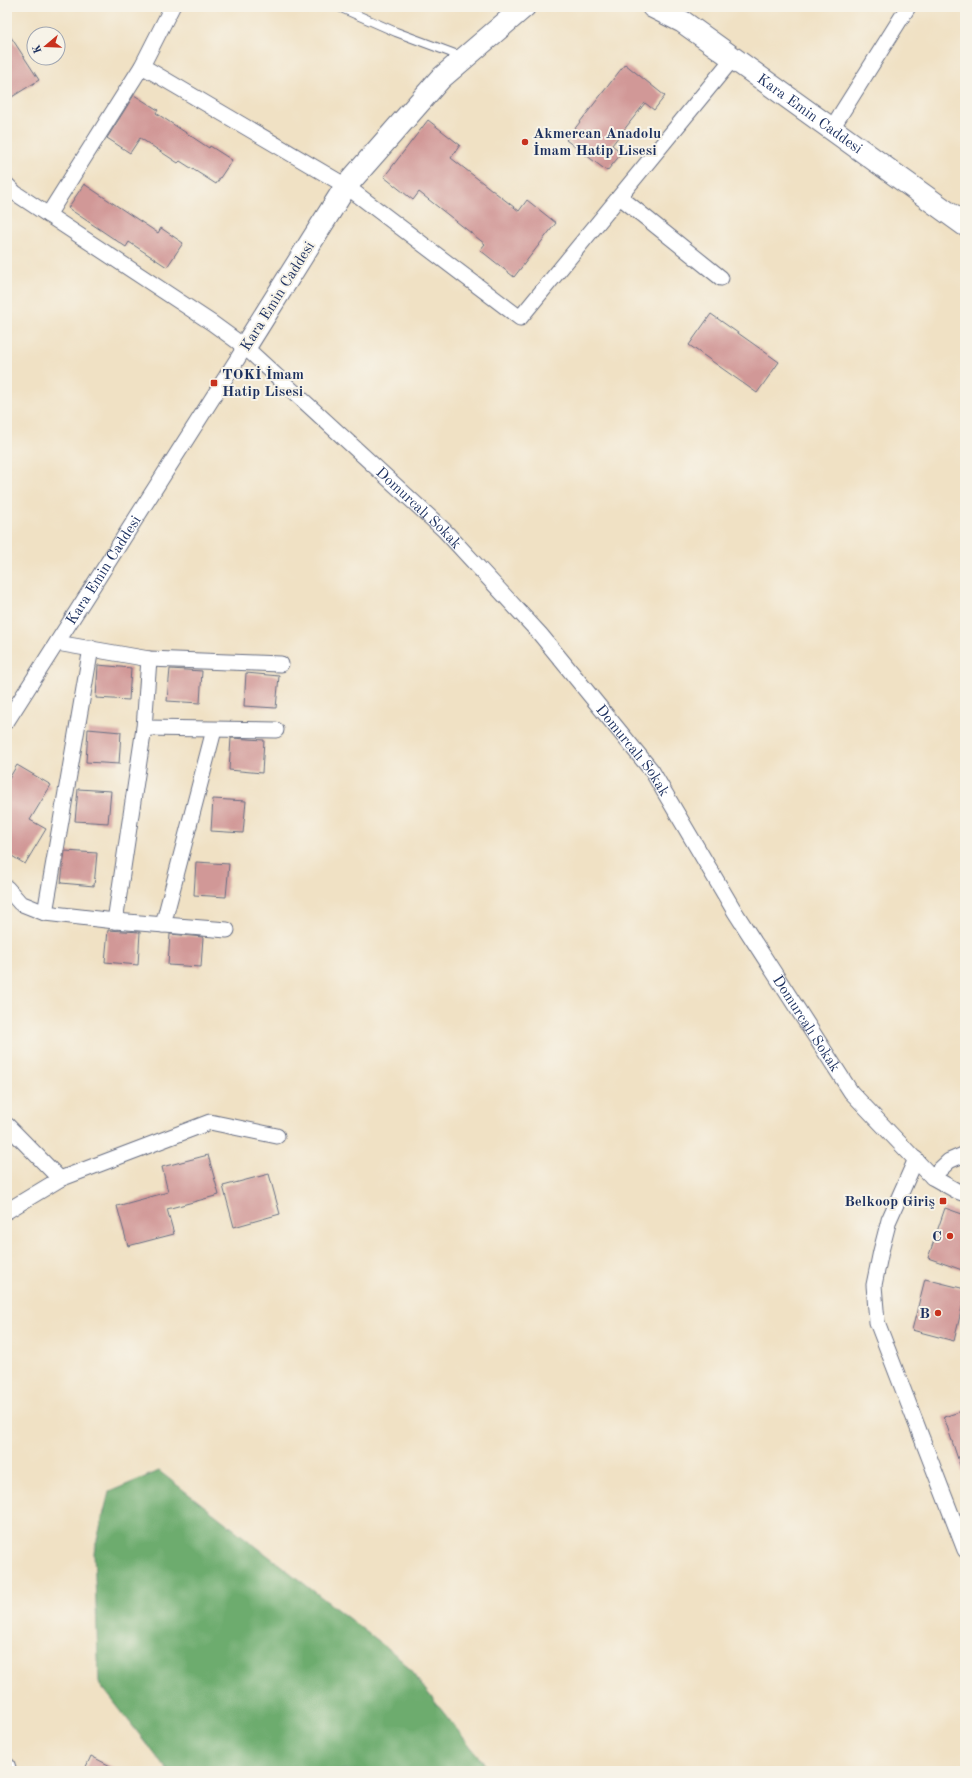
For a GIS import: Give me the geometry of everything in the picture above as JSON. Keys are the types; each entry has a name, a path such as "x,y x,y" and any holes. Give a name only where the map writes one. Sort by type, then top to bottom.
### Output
{"street":[{"path":"48,215 142,66 172,7"},
{"name":"Kara Emin Caddesi","path":"7,721 346,186 440,79 524,7"},
{"name":"Kara Emin Caddesi","path":"653,7 683,22 734,57 965,225"},
{"path":"832,128 908,7"},
{"path":"142,66 346,186 520,318 734,57"},
{"name":"Domurcalı Sokak","path":"7,185 48,215 212,323 245,347 444,530 540,634 652,771 735,912 851,1092 932,1177 957,1192 965,1194"},
{"path":"620,197 721,278"},
{"path":"56,643 149,659 281,664"},
{"path":"44,912 91,648"},
{"path":"115,921 144,728 149,659"},
{"path":"144,728 276,730"},
{"path":"163,925 214,730"},
{"path":"7,888 20,903 44,912 115,921 227,930"},
{"path":"7,1211 60,1179 210,1122 277,1136"},
{"path":"7,1125 60,1179"},
{"path":"932,1177 949,1161 965,1154"},
{"path":"916,1159 889,1220 881,1251 874,1285 877,1322 965,1550"},
{"path":"7,1765 9,1771"}],"lane":[{"path":"339,7 396,32 465,58"}],"green space":[{"path":"159,1471 401,1659 490,1771 168,1771 99,1683 94,1552 109,1492"}],"building":[{"path":"7,31 26,60 26,66 30,66 39,80 7,100"},
{"path":"625,64 665,96 654,110 645,103 612,145 622,153 607,171 566,140"},
{"path":"134,95 158,110 156,113 209,148 210,146 232,160 216,184 180,161 178,163 140,138 130,153 107,138"},
{"path":"428,120 460,145 451,158 519,211 527,200 556,223 514,277 480,250 485,244 419,192 413,200 384,177"},
{"path":"84,184 158,233 161,228 183,243 167,267 129,242 126,247 68,208"},
{"path":"711,314 779,362 757,393 689,345"},
{"path":"98,665 131,668 129,700 96,698"},
{"path":"170,669 202,671 200,703 167,701"},
{"path":"246,673 279,676 276,708 244,706"},
{"path":"88,729 121,732 119,764 86,762"},
{"path":"231,738 264,740 262,773 229,770"},
{"path":"17,765 51,785 30,820 46,829 25,864 7,853 7,782"},
{"path":"78,789 111,791 108,823 75,821"},
{"path":"213,799 246,801 243,833 211,831"},
{"path":"65,851 97,853 94,886 61,883"},
{"path":"196,862 229,864 226,897 194,895"},
{"path":"108,930 140,932 138,965 105,962"},
{"path":"170,934 203,937 201,967 168,965"},
{"path":"208,1155 219,1195 167,1209 174,1234 128,1246 117,1206 168,1192 162,1167"},
{"path":"269,1174 280,1214 234,1227 223,1186"},
{"name":"C","path":"945,1208 965,1215 965,1271 928,1258"},
{"name":"B","path":"925,1279 965,1289 965,1295 954,1341 912,1330"},
{"path":"965,1410 965,1474 963,1474 944,1417"},
{"path":"91,1756 120,1771 84,1771"}],"place":[{"name":"Akmercan Anadolu İmam Hatip Lisesi","path":"525,142"},
{"name":"TOKİ İmam Hatip Lisesi","path":"214,383"},
{"name":"Belkoop Giriş","path":"943,1201"},
{"name":"C","path":"950,1236"},
{"name":"B","path":"938,1313"}]}
